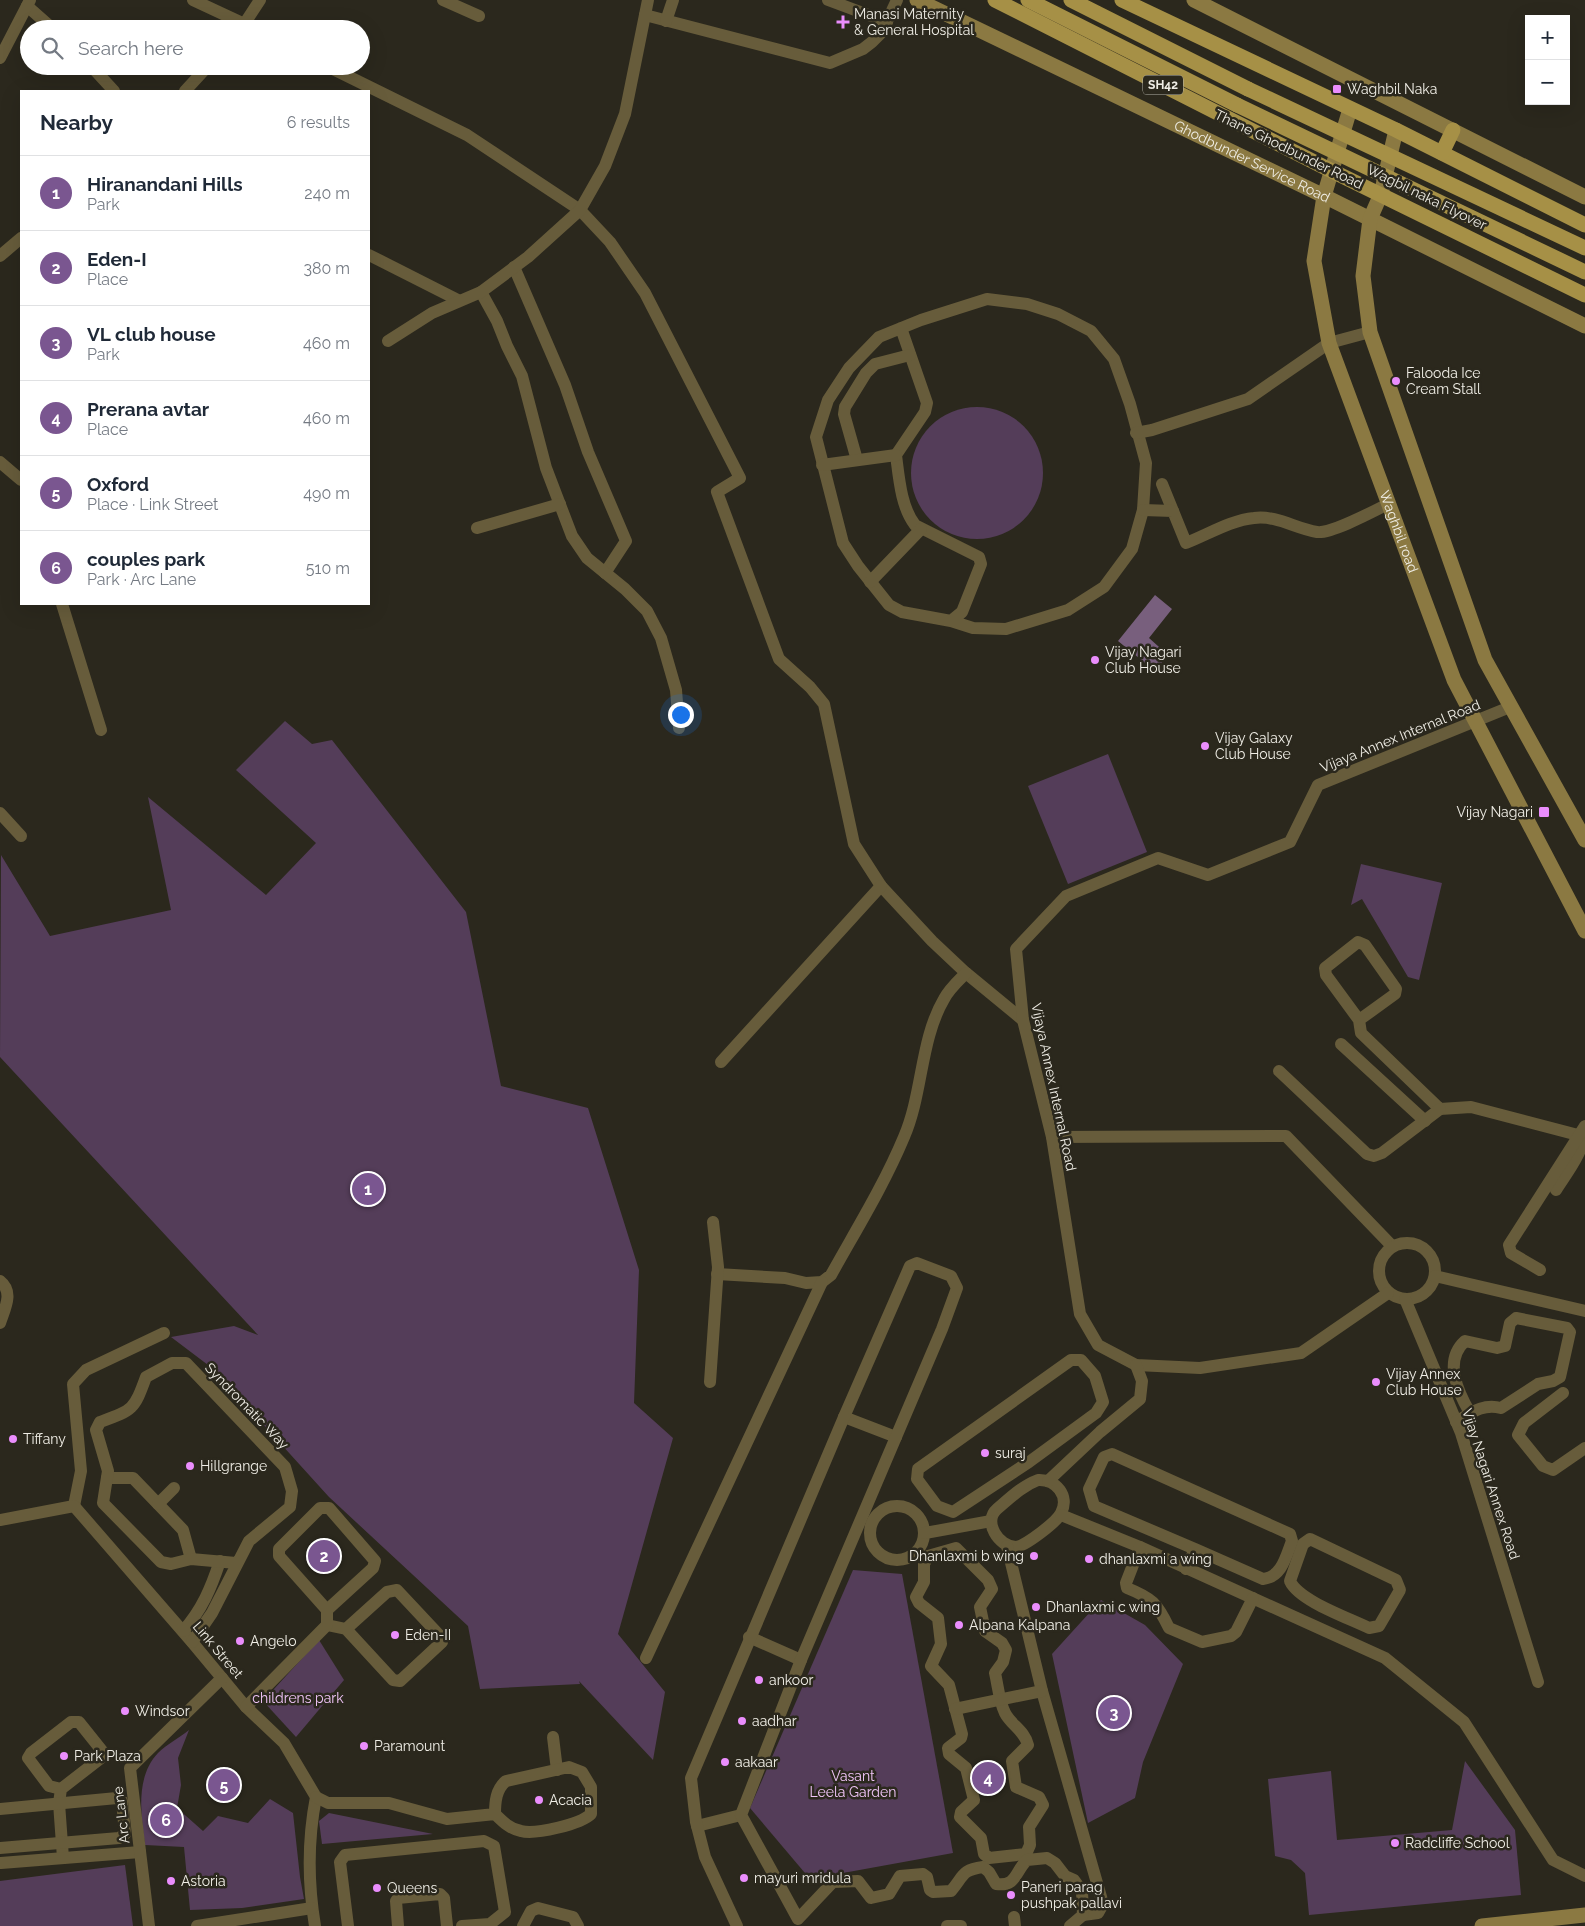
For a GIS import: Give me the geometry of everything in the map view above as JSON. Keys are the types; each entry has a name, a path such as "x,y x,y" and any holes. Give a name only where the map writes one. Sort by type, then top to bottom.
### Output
{"main road":[{"name":"Ghodbunder Service Road","path":"918,0 1324,196 1585,326"},
{"name":"Thane Ghodbunder Road","path":"995,0 1330,170 1585,295"},
{"name":"Wagbil naka Flyover","path":"1028,0 1246,110 1585,272"},
{"name":"Wagbil naka Flyover","path":"1071,0 1248,89 1585,248"},
{"path":"1122,0 1396,130 1585,224"},
{"path":"1194,0 1585,197"},
{"name":"Waghbil road","path":"1350,109 1330,170 1314,261 1329,343 1454,680 1585,931"},
{"path":"1396,130 1381,194 1370,219 1364,276 1370,332 1485,660 1585,840"},
{"path":"1442,153 1453,130"},
{"path":"1482,1926 1585,1915"}],"street":[{"path":"193,0 233,20"},
{"path":"250,20 260,0"},
{"path":"443,0 479,16"},
{"path":"388,341 432,312 481,292 514,267 580,210 605,166 625,114 648,0"},
{"path":"666,21 673,0"},
{"path":"828,0 846,3 886,22"},
{"path":"645,15 830,63 863,49 882,32 897,0"},
{"path":"0,58 28,3 44,20"},
{"path":"100,75 113,90"},
{"path":"186,90 200,75"},
{"path":"346,75 467,135 580,210 610,242 645,293 740,478 717,492 779,659 810,687 824,704 854,844 881,886 932,941 966,973 1023,1020"},
{"path":"0,256 20,239"},
{"path":"370,256 458,300"},
{"path":"514,267 565,385 588,452 626,541 606,573"},
{"path":"481,292 497,321 522,376 546,468 572,536 587,558 648,611 660,638 676,690 679,728"},
{"path":"987,299 1027,304 1058,314 1091,331 1114,359 1130,404 1136,433 1146,463 1143,510 1132,549 1104,587 1068,610 1006,629 974,628 951,621 902,612 889,605 870,582 843,543 816,438 828,400 849,368 880,337 987,299"},
{"path":"901,328 927,403 925,412 896,456 900,487 908,512 911,520 921,529 979,556 981,564 962,612 951,621"},
{"path":"1136,433 1152,430 1248,399 1329,343 1370,332"},
{"path":"857,460 844,414 845,407 866,373 875,364 910,354"},
{"path":"822,465 896,456"},
{"path":"0,462 20,479"},
{"path":"1162,484 1186,544 1244,519 1256,517 1272,518 1319,532 1350,522 1388,504"},
{"path":"477,528 560,504"},
{"path":"1143,510 1173,511"},
{"path":"870,582 921,529"},
{"path":"62,605 101,730"},
{"name":"Vijaya Annex Internal Road","path":"1388,1293 1301,1353 1200,1368 1136,1365 1098,1345 1080,1314 1052,1137 1023,1020 1016,949 1066,896 1158,858 1208,875 1290,842 1318,785 1510,707"},
{"path":"0,813 21,836"},
{"path":"721,1062 881,886"},
{"path":"1359,1020 1395,994 1396,989 1365,944 1358,942 1325,968 1326,975 1359,1020 1360,1034 1440,1109"},
{"path":"646,1658 822,1282 832,1275 886,1176 905,1136 920,1089 932,1026 944,999 966,973"},
{"path":"1342,1044 1425,1121"},
{"path":"1279,1070 1366,1154 1374,1156 1382,1153 1440,1109 1471,1107 1583,1130"},
{"path":"1556,1190 1581,1157 1584,1141 1583,1130"},
{"path":"1540,1270 1511,1253 1509,1245 1583,1130"},
{"path":"1052,1137 1286,1136 1392,1246"},
{"path":"710,1382 717,1274 713,1222"},
{"path":"1409,1242 1425,1248 1434,1263 1435,1276 1422,1294 1405,1299 1388,1293 1379,1278 1380,1260 1392,1246 1409,1242"},
{"path":"737,1926 705,1857 697,1826 691,1778 749,1637 910,1266 917,1262 951,1276 957,1288 942,1329 896,1437 868,1517 801,1660 741,1815 797,1924 833,1882 858,1881 871,1898 889,1894 900,1876 923,1874 926,1877 930,1890 933,1892 951,1890 963,1872 983,1867 990,1872 996,1884 1003,1885 1015,1880 1027,1860 1047,1858 1065,1876 1074,1880 1082,1891 1083,1915"},
{"path":"717,1274 786,1278 806,1283 822,1282"},
{"path":"1435,1276 1585,1311"},
{"path":"0,1281 5,1285 9,1296 0,1323"},
{"name":"Vijay Nagari Annex Road","path":"1405,1299 1456,1422 1538,1682"},
{"path":"1456,1422 1491,1405 1501,1408 1538,1384 1553,1381 1560,1377 1570,1332 1566,1328 1516,1318 1510,1322 1504,1346 1497,1348 1465,1341 1460,1346 1452,1369 1470,1414"},
{"path":"0,1520 74,1506 81,1471 73,1384 86,1370 164,1333"},
{"path":"1071,1360 1081,1360 1094,1376 1103,1402 1101,1408 1029,1462 953,1512 937,1506 917,1478 918,1469 1071,1360"},
{"name":"Syndromatic Way","path":"192,1642 212,1613 236,1563 250,1541 290,1507 292,1491 285,1467 186,1363 172,1363 146,1377 138,1400 128,1412 100,1422 96,1430 108,1471 103,1503 161,1562 171,1564 191,1558 236,1563"},
{"path":"1029,1462 1044,1480 1057,1486 1063,1495 1064,1505 1061,1515 1027,1543 1018,1547 1007,1546 998,1540 991,1521 994,1511 1028,1484 1044,1480 1140,1399 1142,1381 1136,1365"},
{"path":"1563,1393 1524,1423 1518,1435 1543,1466 1553,1470 1585,1448"},
{"path":"844,1417 896,1437"},
{"path":"1112,1454 1290,1534 1292,1541 1278,1574 1263,1579 1195,1549 1094,1506 1089,1489 1104,1457 1112,1454"},
{"path":"107,1478 133,1478 183,1530 191,1558"},
{"path":"158,1504 174,1488"},
{"name":"Link Street","path":"74,1506 183,1631 246,1707 284,1743 316,1797"},
{"path":"892,1506 904,1506 915,1512 922,1522 924,1533 922,1545 914,1555 902,1560 890,1559 879,1553 872,1544 868,1517 892,1506"},
{"path":"246,1707 327,1625 327,1610 279,1556 279,1548 320,1508 329,1508 375,1561 373,1568 327,1610"},
{"path":"1061,1515 1140,1547 1386,1658 1464,1722 1553,1860 1585,1876"},
{"path":"924,1533 991,1521"},
{"path":"1310,1539 1396,1580 1400,1590 1379,1626 1369,1628 1307,1598 1293,1588 1290,1581 1303,1544 1310,1539"},
{"path":"1007,1546 1042,1691 1103,1904 1098,1913 1083,1915 1070,1926"},
{"path":"1140,1547 1126,1583 1126,1588 1149,1597 1162,1613 1169,1628 1202,1642 1231,1636 1236,1632 1253,1598"},
{"path":"956,1548 988,1580 992,1589 980,1607 985,1630 1002,1642 1006,1650 1003,1662 996,1673 1000,1701 1006,1714 1026,1737 1028,1745 1012,1761 1016,1786 1039,1797 1043,1806 1029,1827 1030,1845 1026,1854 989,1858 984,1854 981,1838 960,1818 961,1812 974,1800 966,1768 949,1754 948,1748 961,1738 962,1734 948,1685 931,1666 941,1644 938,1618 919,1603 916,1598 924,1582 924,1564 928,1556 956,1548"},
{"path":"1186,1569 1195,1549"},
{"path":"183,1631 194,1619 209,1594 220,1561"},
{"path":"327,1625 346,1629 393,1680 400,1681 442,1642 441,1637 397,1590 387,1592 346,1629"},
{"path":"1297,1619 1307,1598"},
{"path":"749,1637 801,1660"},
{"name":"Arc Lane","path":"149,1926 130,1768 222,1678"},
{"path":"955,1709 1042,1691"},
{"path":"61,1790 49,1786 28,1758 71,1722 79,1722 103,1752 101,1758 61,1790 59,1804 62,1858"},
{"path":"553,1737 557,1770"},
{"path":"569,1767 582,1772 591,1787 591,1814 584,1820 532,1832 520,1831 505,1825 495,1814 495,1800 501,1784 506,1780 569,1767"},
{"path":"315,1926 312,1908 310,1826 316,1797 328,1803 389,1803 447,1819 495,1814"},
{"path":"0,1809 117,1798 122,1801 125,1834 119,1838 0,1848"},
{"path":"697,1826 741,1815"},
{"path":"348,1926 340,1862 345,1855 484,1841 494,1846 506,1912 490,1924 462,1926"},
{"path":"1,1863 140,1852"},
{"path":"398,1926 396,1901 398,1898 440,1894 444,1898 447,1926"},
{"path":"197,1926 312,1908"},
{"path":"523,1926 531,1911 538,1908 573,1917 578,1926"},
{"path":"947,1926 960,1926"}],"green space":[{"path":"977,407 990,408 1002,412 1024,426 1038,448 1042,460 1042,486 1038,498 1024,520 1002,534 990,538 977,539 964,538 952,534 930,520 916,498 912,486 911,473 912,460 916,448 930,426 952,412 964,408"},
{"path":"285,721 312,744 332,740 466,912 501,1086 588,1108 639,1270 634,1403 673,1438 618,1634 665,1692 653,1760 579,1681 580,1684 480,1689 468,1626 329,1497 212,1368 171,1337 234,1326 258,1335 0,1057 1,855 50,936 171,910 148,797 266,895 316,843 236,770"},
{"path":"1108,754 1147,852 1068,884 1028,786"},
{"path":"1361,864 1442,883 1419,980 1408,977 1362,899 1351,905"},
{"name":"Vasant Leela Garden","path":"853,1570 902,1574 953,1853 810,1879 750,1808"},
{"path":"1101,1600 1145,1625 1183,1664 1143,1762 1135,1798 1088,1823 1052,1654"},
{"name":"childrens park","path":"319,1640 344,1680 296,1737 263,1701"},
{"path":"189,1730 178,1758 181,1785 177,1808 203,1831 218,1816 248,1823 270,1799 293,1813 304,1899 242,1908 190,1910 184,1847 145,1845 141,1797 146,1773 158,1753"},
{"name":"Radcliffe School","path":"1465,1761 1515,1830 1521,1895 1309,1915 1305,1873 1291,1860 1275,1856 1268,1779 1331,1771 1337,1840 1452,1830"},
{"path":"329,1813 433,1834 322,1844 319,1821"},
{"path":"125,1865 133,1926 0,1926 0,1881"}],"shaded area":[{"path":"1155,595 1172,609 1149,638 1168,655 1155,671 1118,641"}],"place":[{"name":"Manasi Maternity & General Hospital","path":"843,22"},
{"name":"Waghbil Naka","path":"1337,89"},
{"name":"Falooda Ice Cream Stall","path":"1396,381"},
{"name":"Vijay Nagari Club House","path":"1095,660"},
{"name":"Vijay Galaxy Club House","path":"1205,746"},
{"name":"Vijay Nagari","path":"1544,812"},
{"name":"Hiranandani Hills","path":"368,1189"},
{"name":"Vijay Annex Club House","path":"1376,1382"},
{"name":"Tiffany","path":"13,1439"},
{"name":"suraj","path":"985,1453"},
{"name":"Hillgrange","path":"190,1466"},
{"name":"Eden-I","path":"324,1556"},
{"name":"Dhanlaxmi b wing","path":"1034,1556"},
{"name":"dhanlaxmi a wing","path":"1089,1559"},
{"name":"Dhanlaxmi c wing","path":"1036,1607"},
{"name":"Alpana Kalpana","path":"959,1625"},
{"name":"Eden-II","path":"395,1635"},
{"name":"Angelo","path":"240,1641"},
{"name":"ankoor","path":"759,1680"},
{"name":"Windsor","path":"125,1711"},
{"name":"VL club house","path":"1114,1713"},
{"name":"aadhar","path":"742,1721"},
{"name":"Paramount","path":"364,1746"},
{"name":"Park Plaza","path":"64,1756"},
{"name":"aakaar","path":"725,1762"},
{"name":"Prerana avtar","path":"988,1778"},
{"name":"Oxford","path":"224,1785"},
{"name":"Acacia","path":"539,1800"},
{"name":"couples park","path":"166,1820"},
{"name":"Radcliffe School","path":"1395,1843"},
{"name":"mayuri mridula","path":"744,1878"},
{"name":"Astoria","path":"171,1881"},
{"name":"Queens","path":"377,1888"},
{"name":"Paneri parag pushpak pallavi","path":"1011,1895"}]}
